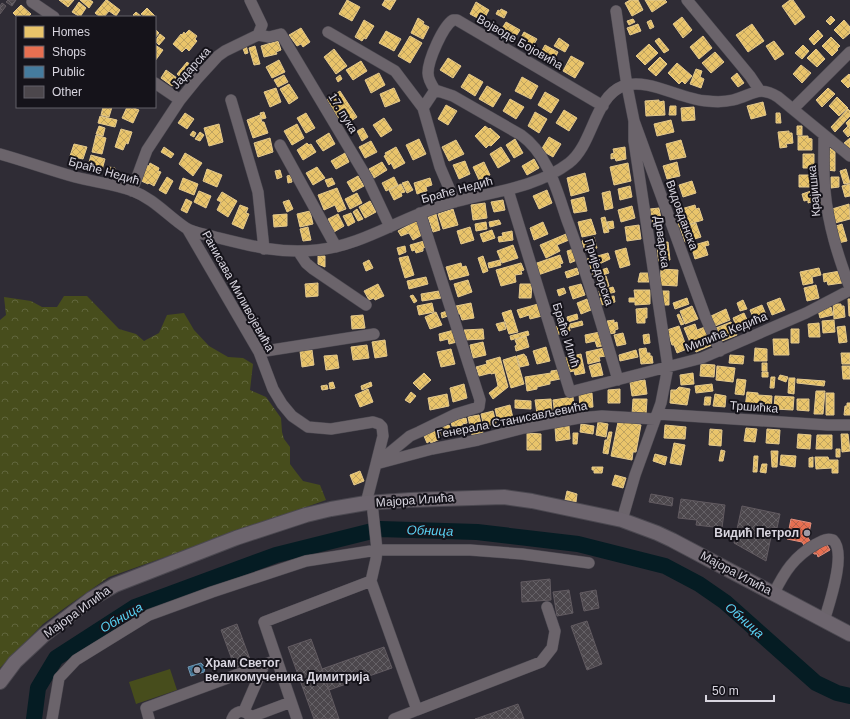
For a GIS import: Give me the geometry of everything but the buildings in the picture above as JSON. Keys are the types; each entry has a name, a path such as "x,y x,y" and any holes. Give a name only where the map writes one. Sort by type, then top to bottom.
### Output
{"main road":[{"name":"Мајора Илића","path":"0,682 15,662 44,635 105,590 124,581 260,530 331,509 370,507 466,497 504,497 532,501 622,520 672,540 850,634"}],"street":[{"path":"250,0 262,25 258,35"},
{"path":"687,0 750,76 760,91 771,93 778,97 850,156"},
{"path":"32,2 53,16"},
{"name":"Видовданска","path":"616,11 627,86 634,121 697,295 720,351"},
{"name":"Војводе Бојовића","path":"435,90 429,78 428,71 432,56 445,28 453,20 457,20 603,106"},
{"path":"328,32 395,71 423,108 440,166 454,202"},
{"name":"17. пука","path":"258,35 269,37 281,34 367,178 390,227"},
{"name":"Јадарска","path":"132,191 147,150 180,100 218,56 258,35"},
{"path":"793,109 850,52"},
{"path":"156,84 180,100"},
{"name":"Браће Недић","path":"0,154 74,177 132,191 148,198 161,207 188,230 264,249 298,251 336,247 390,227 420,213 454,202 508,190 551,174 568,164 576,156 603,106 611,95 622,87 642,84 688,98 718,102 735,99 760,91"},
{"path":"423,108 435,90 453,96 521,135 532,144 551,174"},
{"path":"231,100 258,192 264,249"},
{"name":"Дрварска","path":"634,121 634,141 668,367"},
{"name":"Крајишка","path":"824,135 825,190 830,224 838,256 850,289"},
{"path":"280,145 336,247"},
{"name":"Приједорска","path":"551,174 592,291 618,380"},
{"name":"Браће Илић","path":"508,190 570,392 668,367"},
{"path":"376,464 410,436 436,423 479,407 480,403 420,213"},
{"name":"Ранисава Миливојевића","path":"188,230 259,352 274,389 282,404 292,416 308,427 331,429 373,422 382,427 383,436 376,464 370,507 376,548 376,559 371,581"},
{"path":"298,251 306,263 313,269 366,305"},
{"name":"Милића Кедића","path":"668,367 702,358 720,351 806,313 850,289"},
{"path":"259,352 374,334"},
{"path":"622,520 635,475 664,392 668,367"},
{"name":"Генерала Станисављевића","path":"376,464 432,449 478,440 524,428 579,418 602,416 656,416"},
{"name":"Тршићка","path":"656,416 850,425"},
{"path":"774,593 792,562 799,555 825,539 833,540 836,543 838,550 838,561 836,577 824,621"},
{"path":"52,719 59,678 76,660 149,615 212,592 306,561 376,548 470,550 522,554 589,563"},
{"path":"297,719 264,622 371,581 417,710"},
{"path":"394,719 541,662 552,648 555,630 547,607"},
{"path":"149,719 146,708 277,660"},
{"path":"248,716 264,665"},
{"path":"232,719 235,713 238,712 248,716 291,702"}],"green space":[{"path":"64,296 87,296 119,329 136,334 144,341 159,333 167,315 184,313 194,330 209,346 228,357 243,358 253,364 250,390 266,397 281,418 284,439 290,447 290,464 303,481 320,485 326,500 109,577 43,624 0,668 0,320 6,315 4,297 31,301 42,307 57,307"},
{"path":"170,669 177,690 136,704 129,682"}],"waterway":[{"name":"Обница","path":"34,719 38,688 56,658 135,607 276,555 380,529 477,532 578,544 665,566 699,584 725,602 816,683 837,693 850,696"}],"place":[{"name":"Видић Петрол","path":"807,533"},
{"name":"Храм Светог великомученика Димитрија","path":"197,670"}]}
